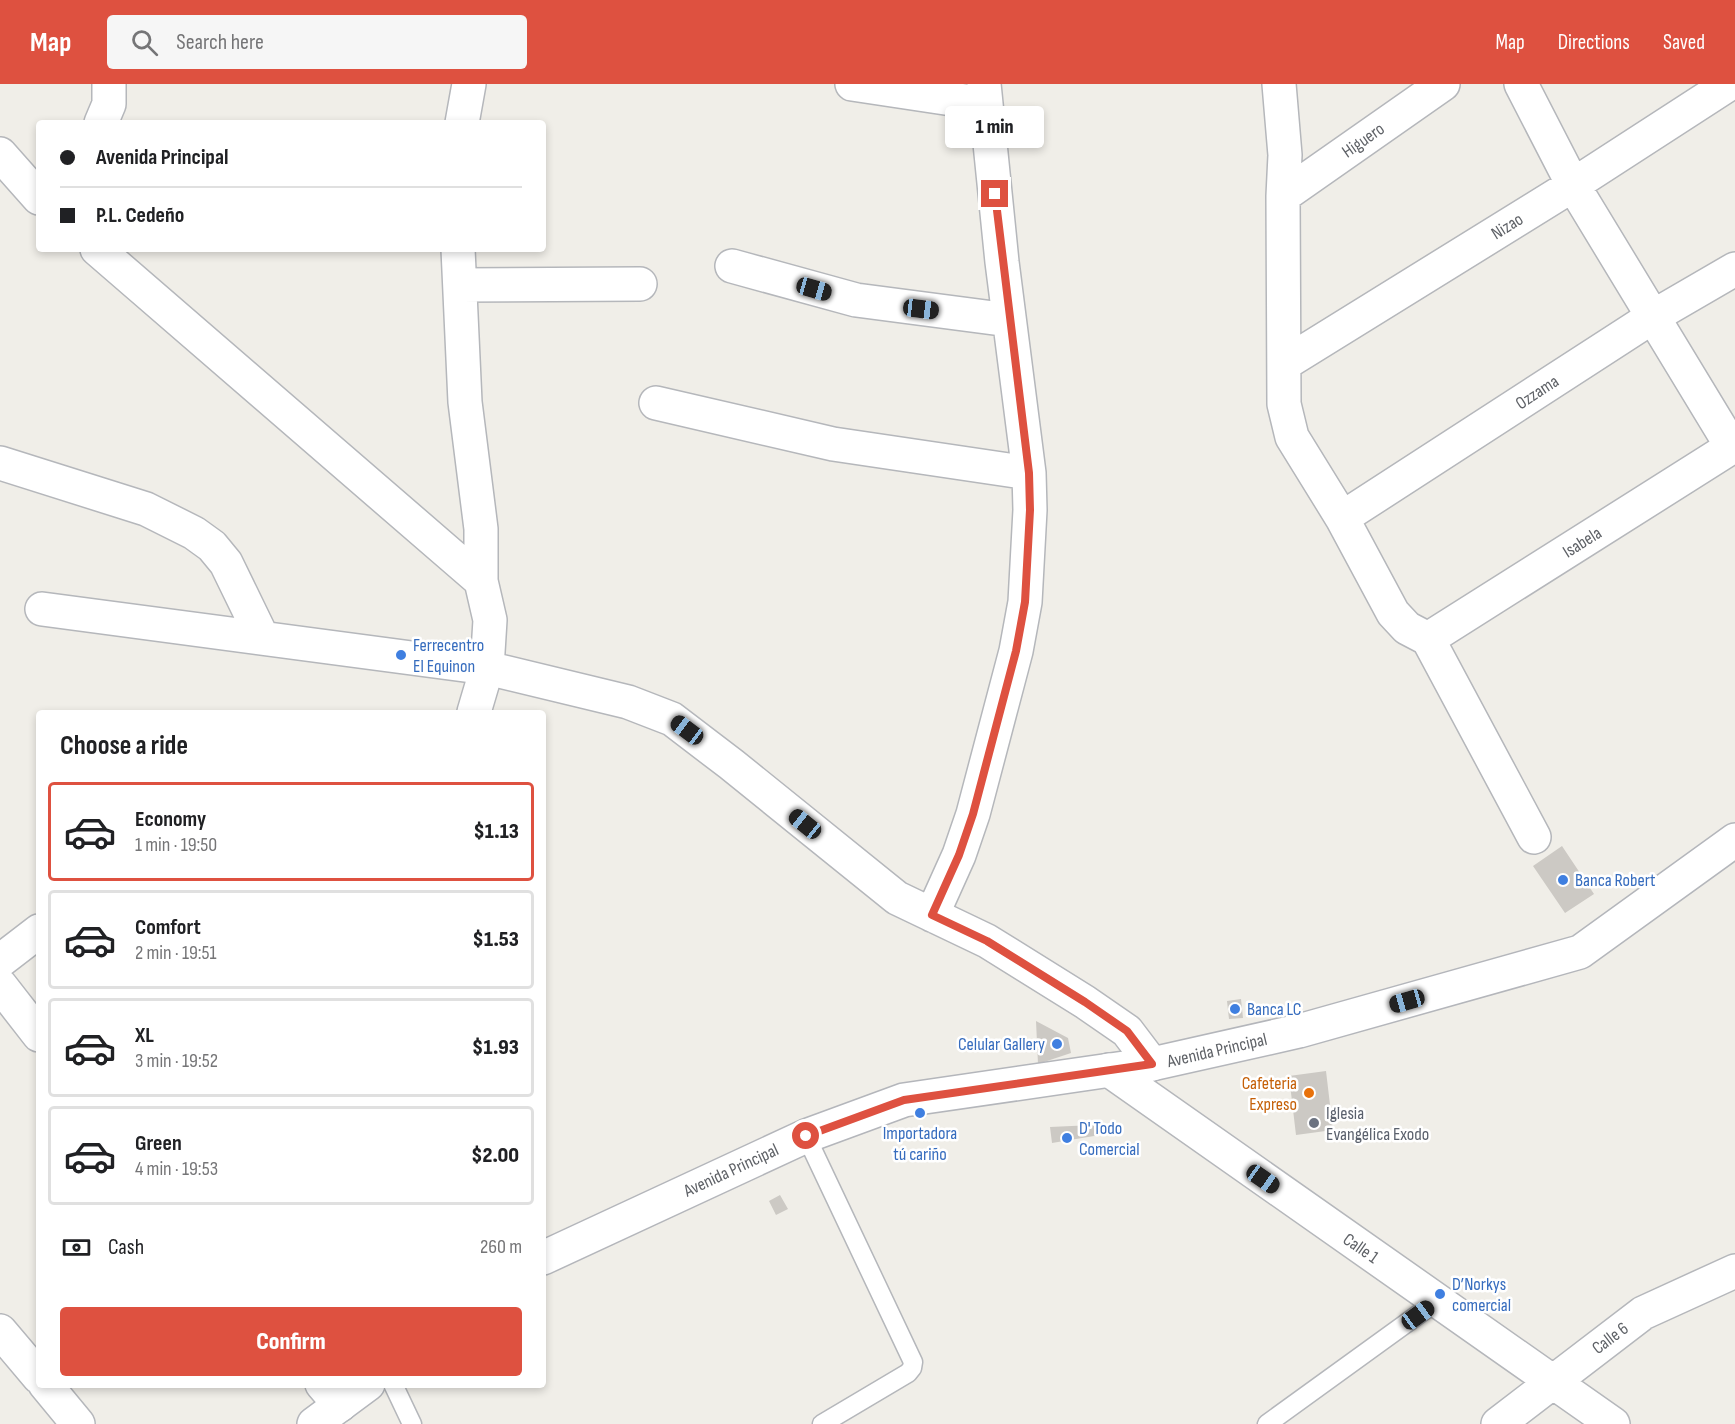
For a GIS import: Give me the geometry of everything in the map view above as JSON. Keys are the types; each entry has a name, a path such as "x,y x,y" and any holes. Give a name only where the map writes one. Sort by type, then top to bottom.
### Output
{"street":[{"path":"102,120 109,104 109,84"},
{"path":"463,120 469,84"},
{"path":"852,84 984,94 1029,473 1030,510 1025,602 1016,651 973,814 959,855 932,915"},
{"path":"1279,84 1285,155 1283,196 1284,404 1292,437 1342,518 1393,613 1407,628 1428,639 1534,837"},
{"name":"Higuero","path":"1283,196 1443,84"},
{"path":"1521,84 1573,185 1733,446"},
{"name":"Nizao","path":"1284,364 1573,185 1729,84"},
{"path":"0,154 36,195"},
{"path":"101,252 482,581"},
{"path":"458,252 465,402 481,530 482,581 490,620 488,668 475,710"},
{"path":"732,266 856,300 1010,320"},
{"name":"Ozzama","path":"1342,518 1654,316 1735,269"},
{"path":"460,285 640,284"},
{"path":"656,403 832,444 1029,473"},
{"name":"Isabela","path":"1428,639 1733,446"},
{"path":"0,463 146,509 194,533 212,546 225,563 262,637"},
{"path":"42,609 488,668 628,702 672,719 897,898 987,941 1093,1008 1127,1031 1152,1064"},
{"name":"Avenida Principal","path":"546,1252 806,1136 904,1100 1152,1064 1299,1032 1580,952 1735,840"},
{"path":"0,961 36,933"},
{"path":"0,985 36,1031"},
{"name":"Calle 1","path":"1109,1070 1613,1424"},
{"name":"Calle 6","path":"1498,1424 1643,1313 1735,1271"},
{"path":"0,1331 36,1373"},
{"path":"48,1388 78,1424"},
{"path":"314,1424 331,1395 355,1388"}],"lane":[{"path":"806,1136 913,1362 908,1372 822,1424"},
{"path":"1267,1424 1437,1301"},
{"path":"395,1388 412,1424"}],"building":[{"name":"Banca Robert","path":"1562,846 1594,894 1565,913 1533,866"},
{"name":"Banca LC","path":"1241,999 1243,1018 1229,1019 1227,1001"},
{"path":"1036,1021 1068,1038 1071,1053 1038,1064"},
{"path":"1326,1071 1333,1130 1296,1135 1289,1076"},
{"name":"D' Todo Comercial","path":"1093,1125 1112,1133 1052,1143 1050,1127"},
{"path":"780,1195 788,1209 776,1215 769,1201"}],"place":[{"name":"Ferrecentro El Equinon","path":"401,655"},
{"name":"Banca Robert","path":"1563,880"},
{"name":"Banca LC","path":"1235,1009"},
{"name":"Celular Gallery","path":"1057,1044"},
{"name":"Cafeteria Expreso","path":"1309,1093"},
{"name":"Importadora tú cariño","path":"920,1113"},
{"name":"Iglesia Evangélica Exodo","path":"1314,1123"},
{"name":"D' Todo Comercial","path":"1067,1138"},
{"name":"D’Norkys comercial","path":"1440,1294"}],"route":[{"path":"806,1136 904,1100 1152,1064 1127,1031 1085,1002 987,941 932,915 959,855 973,814 1016,651 1025,602 1030,510 1029,473 995,194"}]}
